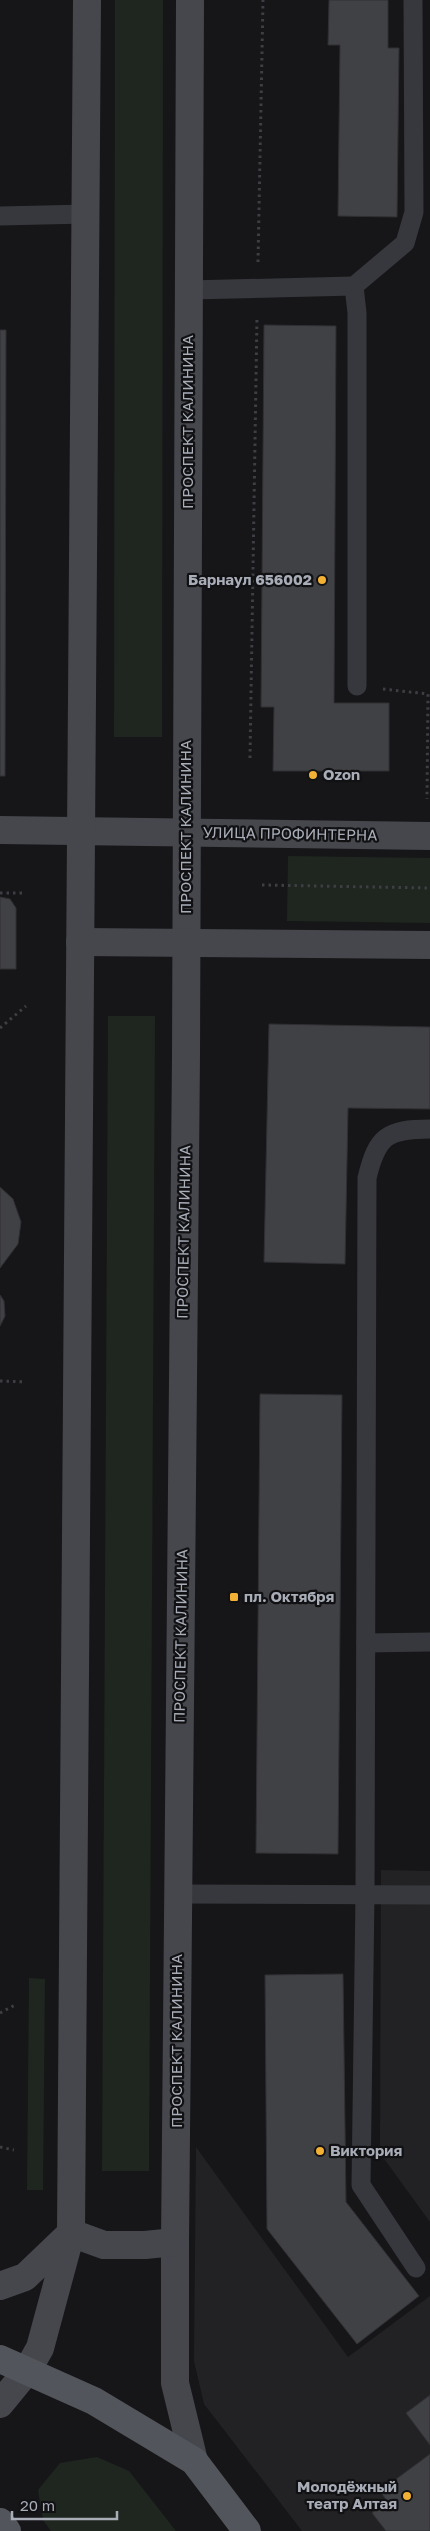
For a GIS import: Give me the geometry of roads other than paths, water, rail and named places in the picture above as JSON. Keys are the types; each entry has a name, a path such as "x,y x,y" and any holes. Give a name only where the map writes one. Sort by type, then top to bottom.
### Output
{"main road":[{"path":"0,2404 27,2371 40,2348 71,2233 87,0"},
{"name":"ПРОСПЕКТ КАЛИНИНА","path":"190,0 175,2383 194,2461"},
{"name":"УЛИЦА ПРОФИНТЕРНА","path":"0,830 430,836"},
{"path":"80,942 430,945"},
{"path":"71,2233 104,2244 146,2245 175,2242"},
{"path":"0,2286 25,2277 71,2233"},
{"path":"0,2358 94,2401 194,2461 247,2531"},
{"path":"0,2522 7,2531"}],"lane":[{"path":"189,290 354,286 405,243 414,212 413,0"},
{"path":"0,216 86,214"},
{"path":"354,286 357,313 358,686"},
{"path":"416,2268 361,2185 365,1894 367,1178 373,1152 386,1137 406,1129 430,1129"},
{"path":"366,1643 430,1642"},
{"path":"178,1894 430,1894"}],"place":[{"name":"Барнаул 656002","path":"322,580"},
{"name":"Ozon","path":"313,775"},
{"name":"пл. Октября","path":"234,1597"},
{"name":"Виктория","path":"320,2151"},
{"name":"Молодёжный театр Алтая","path":"407,2496"}]}
